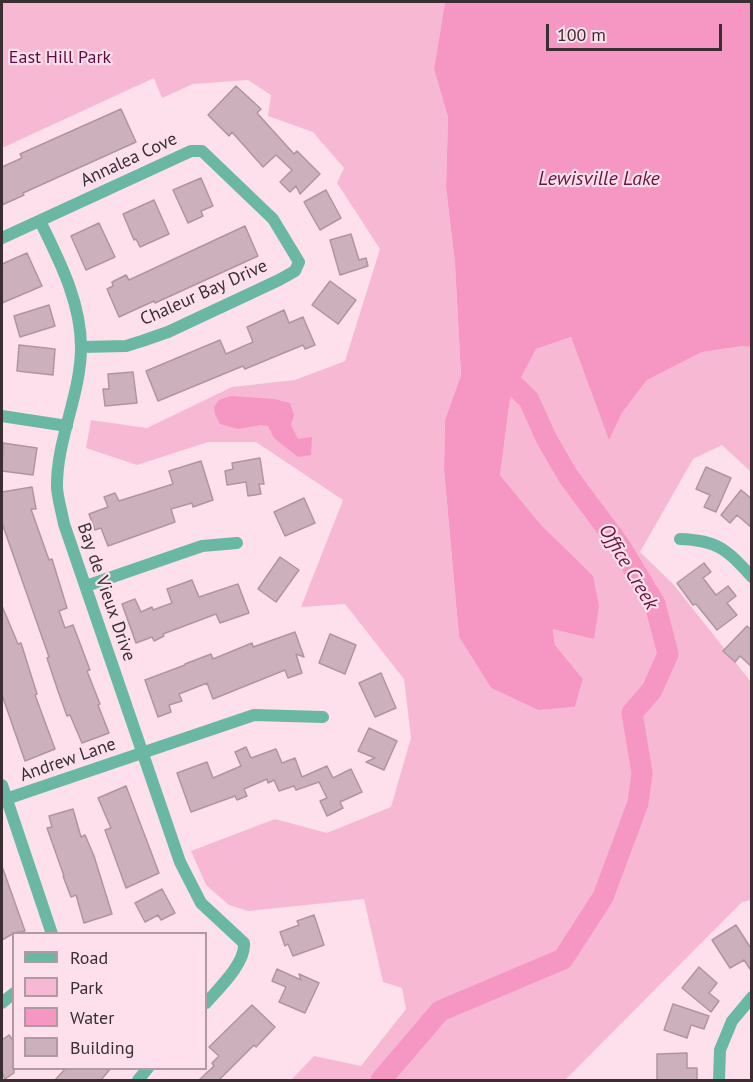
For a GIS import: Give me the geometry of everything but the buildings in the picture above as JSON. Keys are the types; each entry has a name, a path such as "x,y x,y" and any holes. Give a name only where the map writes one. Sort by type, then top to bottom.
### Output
{"street":[{"name":"Annalea Cove","path":"2,238 190,151 202,151 273,219 299,262"},
{"name":"Bay de Vieux Drive","path":"40,220 71,292 78,318 81,347 76,383 60,454 57,489 64,524 180,862 201,903 244,944 244,950 235,969 207,1002"},
{"name":"Chaleur Bay Drive","path":"81,347 126,346 168,332 279,280 295,271 299,262"},
{"path":"2,416 67,426"},
{"path":"680,539 700,540 723,548 752,577"},
{"path":"86,586 202,546 237,543"},
{"name":"Andrew Lane","path":"6,799 254,715 323,717"},
{"path":"2,785 52,932"},
{"path":"719,1080 720,1050 732,1021 752,998"}],"green space":[{"name":"East Hill Park","path":"2,2 445,2 434,69 448,117 446,187 455,264 461,375 445,420 444,469 459,637 491,688 538,710 575,707 583,679 555,645 542,526 500,475 510,399 536,349 571,337 609,439 622,413 647,380 702,352 743,346 751,347 751,472 722,445 693,459 640,552 673,584 751,682 751,900 742,902 565,1080 291,1080 314,1056 361,1066 406,1009 402,988 383,982 364,899 248,911 229,905 206,885 191,851 275,819 327,833 391,807 411,738 404,679 345,604 301,607 343,500 256,442 208,442 137,465 86,448 91,420 147,428 232,387 295,380 345,361 380,249 337,183 344,168 313,132 268,116 271,95 248,80 193,84 162,98 154,78 2,148"}],"water":[{"name":"Lewisville Lake","path":"445,2 751,2 751,347 743,346 702,352 647,380 622,413 609,440 571,337 536,349 510,399 500,475 542,526 593,576 599,606 594,639 553,629 555,645 583,679 575,707 538,710 491,688 459,637 444,469 445,420 461,375 455,264 446,187 448,117 434,69"},
{"path":"231,396 274,399 290,403 294,415 291,425 298,439 312,437 311,455 298,457 274,438 268,426 238,429 220,424 214,407 219,400"}],"waterway":[{"name":"Office Creek","path":"381,1080 440,1011 563,959 603,897 638,803 642,773 632,713 652,690 668,654 655,604 620,546 568,476 546,438 529,400 516,387 493,374"}]}
